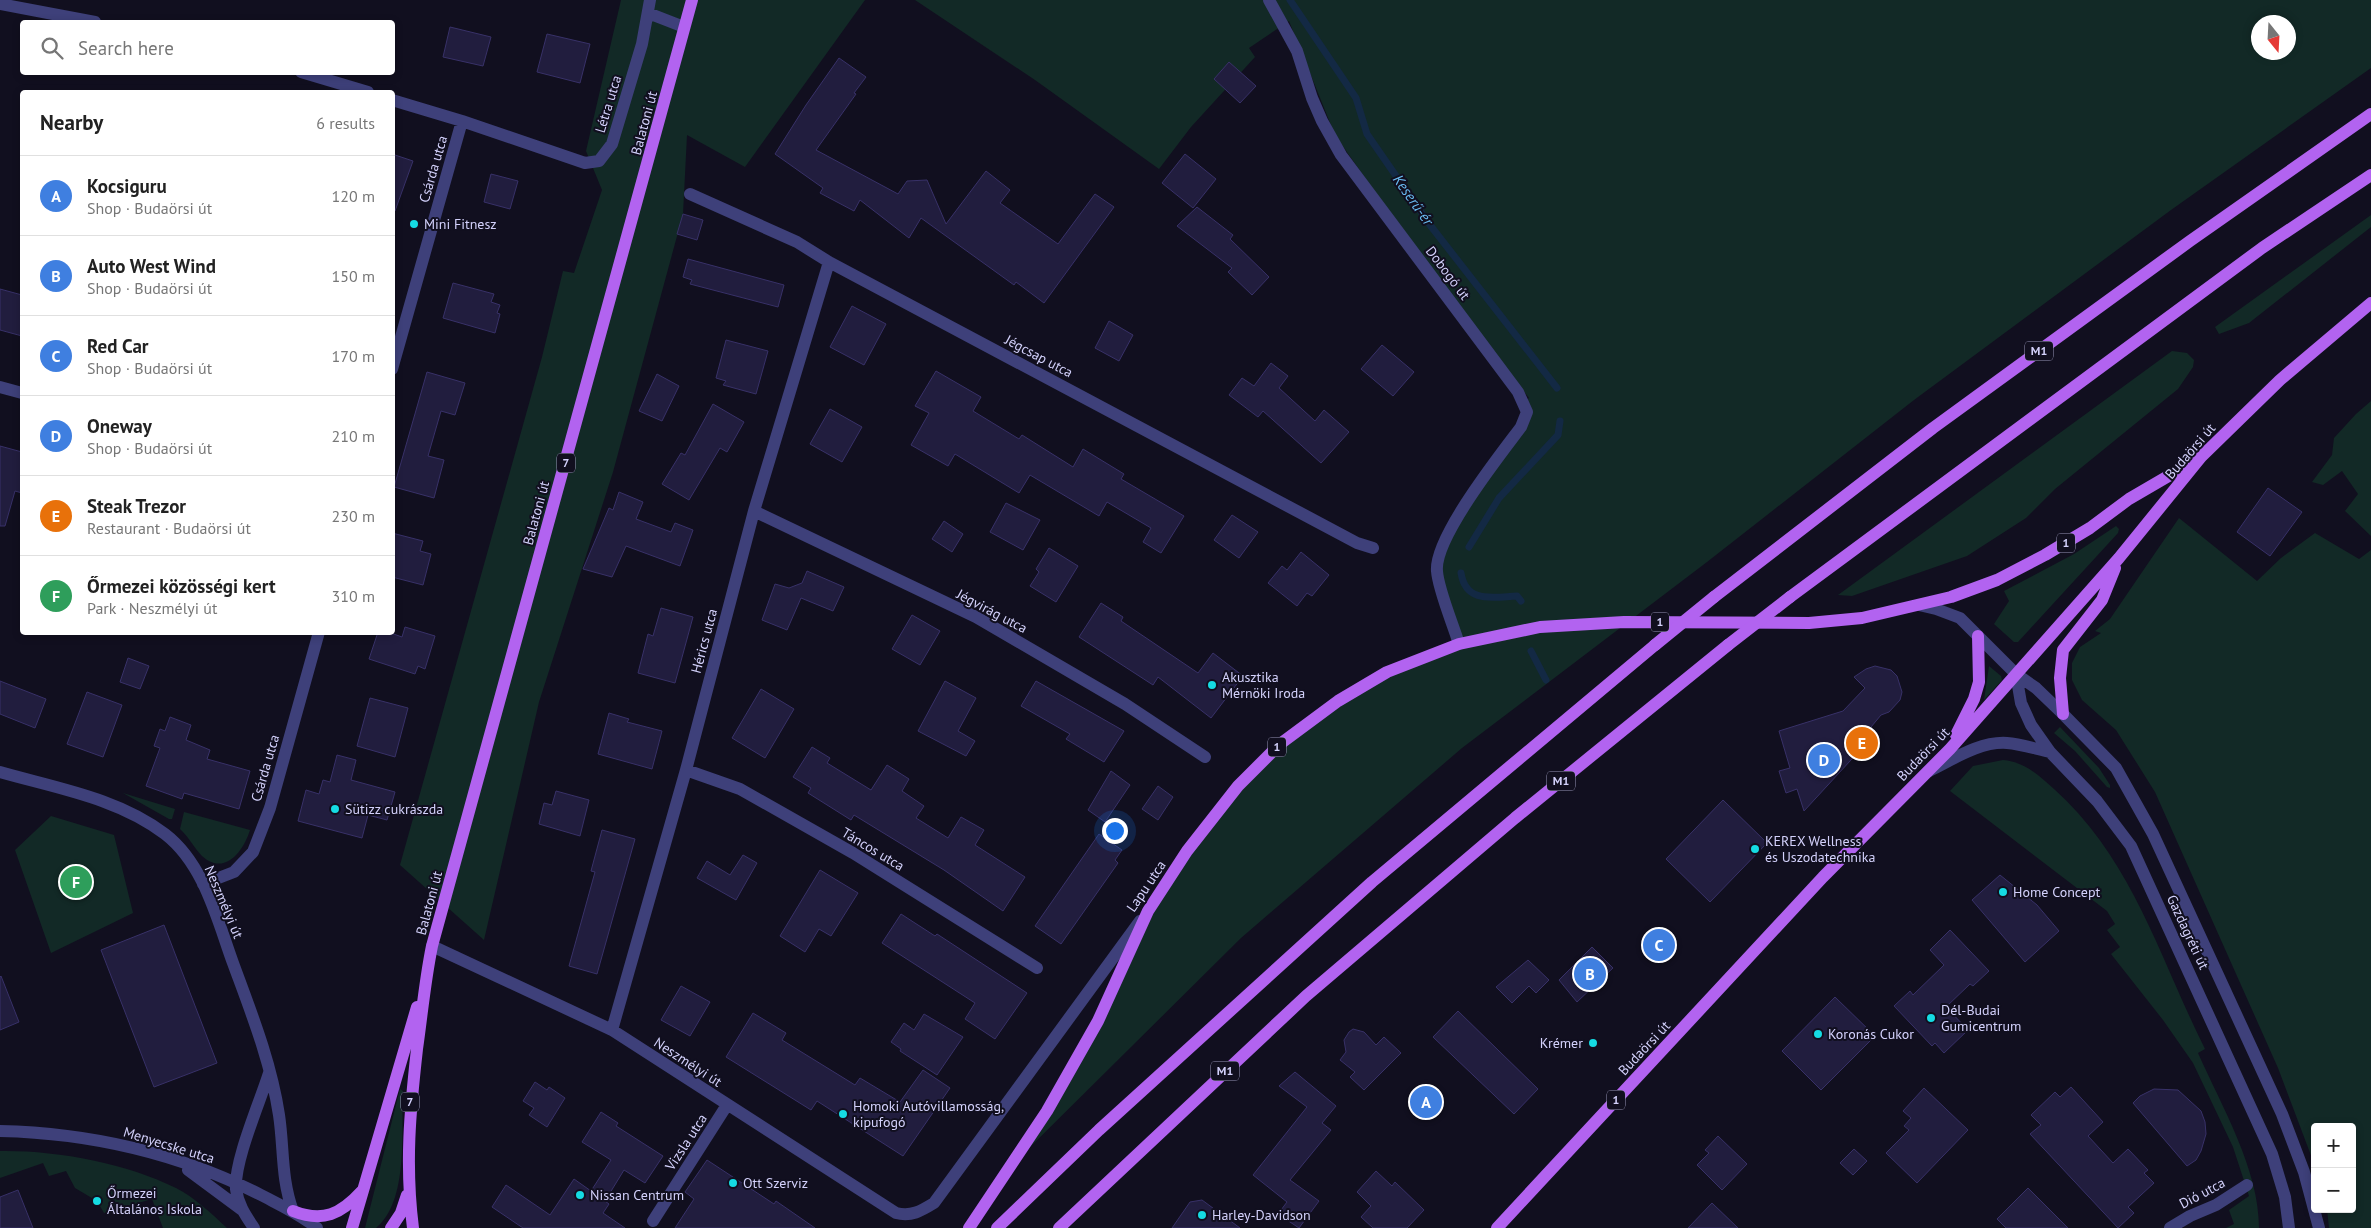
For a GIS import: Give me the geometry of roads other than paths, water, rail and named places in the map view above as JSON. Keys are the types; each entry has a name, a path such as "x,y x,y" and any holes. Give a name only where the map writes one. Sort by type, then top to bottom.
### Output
{"main road":[{"name":"Balatoni út","path":"426,976 432,946 692,0"},
{"name":"M1","path":"997,1228 1099,1130 1372,882 1714,597 1933,428 2190,241 2371,114"},
{"name":"M1","path":"1059,1228 1306,996 1515,818 1728,645 1790,597 2262,248 2371,174"},
{"name":"Budaörsi út","path":"1497,1228 1823,877 1950,749 2119,558 2201,457 2280,380 2371,303"},
{"name":"1","path":"1459,644 1501,634 1557,625 1624,622 1809,623 1862,618 1951,597 2013,573 2090,528 2130,499 2201,457"},
{"path":"2063,714 2060,678 2063,650 2102,600 2119,558"},
{"path":"1950,749 1974,699 1979,682 1978,636"},
{"name":"Lapu utca","path":"1148,911 1187,851 1238,786 1280,744 1338,701 1379,677 1459,644"},
{"name":"1","path":"969,1228 1047,1111 1098,1022 1148,911"},
{"name":"7","path":"352,1228 386,1106 426,976"},
{"name":"7","path":"413,1228 408,1191 410,1104 426,976"},
{"path":"293,1212 315,1218 332,1214 352,1202 364,1189"},
{"path":"391,1228 401,1213 408,1191"}],"street":[{"name":"Dobogó út","path":"1269,0 1297,50 1312,98 1322,122 1341,155 1518,392 1527,412 1521,427 1449,530 1437,557 1437,572 1459,644"},
{"path":"0,4 84,20"},
{"path":"649,6 684,27"},
{"name":"Létra utca","path":"395,101 462,121 585,164 599,161 612,144 642,44 649,6"},
{"path":"311,75 361,90"},
{"name":"Csárda utca","path":"395,358 462,121"},
{"name":"Jégcsap utca","path":"690,194 797,242 829,262 1349,538 1373,548"},
{"name":"Hérics utca","path":"612,1030 686,770 754,511 829,262"},
{"path":"0,387 20,392"},
{"name":"Jégvirág utca","path":"754,511 976,617 1125,704 1205,757"},
{"name":"Gazdagréti út","path":"1918,605 1936,609 1960,618 2016,674 2036,688 2116,768 2154,834 2282,1114 2304,1172 2320,1228"},
{"name":"Csárda utca","path":"203,884 234,872 253,852 270,808 318,635"},
{"name":"Gazdagréti út","path":"2016,674 2021,703 2031,725 2050,752 2097,800 2131,846 2272,1154 2285,1197 2289,1228"},
{"path":"1925,773 1976,749 1994,744 2007,743 2050,752"},
{"name":"Táncos utca","path":"686,770 740,789 827,838 1037,968"},
{"name":"Neszmélyi út","path":"0,772 112,804 145,819 167,835 188,857 203,884 257,1027 279,1115 284,1179 293,1212"},
{"name":"Lapu utca","path":"918,1213 934,1203 1148,911"},
{"name":"Neszmélyi út","path":"432,946 612,1030 896,1213 905,1215 918,1213"},
{"path":"242,1211 236,1182 242,1155 269,1073"},
{"name":"Vizsla utca","path":"653,1221 727,1105"},
{"name":"Menyecske utca","path":"0,1131 34,1132 98,1140 174,1160 236,1182 293,1212 317,1228"},
{"path":"174,1160 242,1211 254,1228"},
{"name":"Dió utca","path":"2170,1228 2190,1216 2216,1205 2248,1184"},
{"name":"Gazdagréti út","path":"2309,1191 2311,1228"}],"waterway":[{"name":"Keserű-ér","path":"1290,0 1356,98 1367,134 1430,225 1557,388"},
{"name":"Keserű-ér","path":"1469,547 1499,498 1558,435 1560,421"},
{"name":"Keserű-ér","path":"1461,573 1468,590 1475,594 1490,597 1517,596 1521,601"},
{"name":"Keserű-ér","path":"1531,651 1546,680"}],"place":[{"name":"Mini Fitnesz","path":"414,224"},
{"name":"Akusztika Mérnöki Iroda","path":"1212,685"},
{"name":"Steak Trezor","path":"1862,743"},
{"name":"Oneway","path":"1824,760"},
{"name":"Sütizz cukrászda","path":"335,809"},
{"name":"KEREX Wellness és Uszodatechnika","path":"1755,849"},
{"name":"Őrmezei közösségi kert","path":"76,882"},
{"name":"Home Concept","path":"2003,892"},
{"name":"Red Car","path":"1659,945"},
{"name":"Auto West Wind","path":"1590,974"},
{"name":"Dél-Budai Gumicentrum","path":"1931,1018"},
{"name":"Koronás Cukor","path":"1818,1034"},
{"name":"Krémer","path":"1593,1043"},
{"name":"Kocsiguru","path":"1426,1102"},
{"name":"Homoki Autóvillamosság, kipufogó","path":"843,1114"},
{"name":"Ott Szerviz","path":"733,1183"},
{"name":"Nissan Centrum","path":"580,1195"},
{"name":"Őrmezei Általános Iskola","path":"97,1201"},
{"name":"Harley-Davidson","path":"1202,1215"}]}
